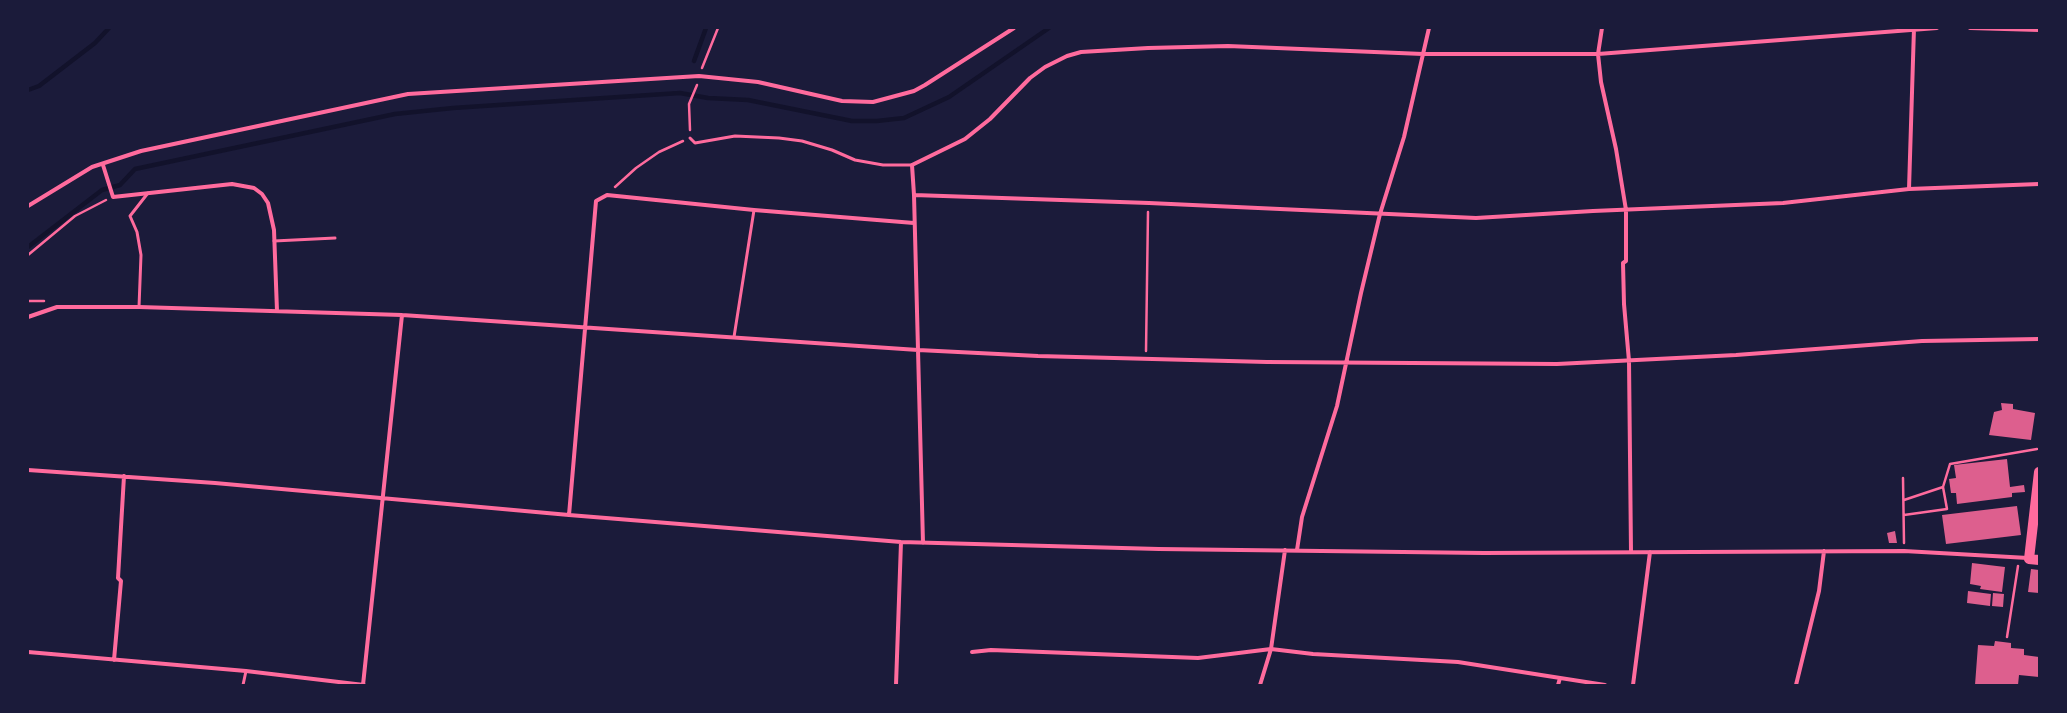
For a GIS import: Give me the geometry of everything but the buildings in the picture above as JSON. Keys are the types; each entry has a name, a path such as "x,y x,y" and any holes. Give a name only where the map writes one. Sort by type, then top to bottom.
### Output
{"main road":[{"path":"2034,559 2039,472"}],"street":[{"path":"28,206 92,168 141,151 408,94 699,76 758,82 842,101 873,102 914,91 1014,28"},
{"path":"1298,550 1302,517 1310,488 1329,435 1348,362 1353,325 1380,214 1404,137 1429,28"},
{"path":"1602,28 1598,54 1601,82 1616,149 1626,210 1626,261 1623,263 1629,361 1631,552"},
{"path":"922,543 914,195 912,165 965,139 990,119 1030,78 1045,67 1081,52 1148,48 1228,46 1423,54 1598,54 1937,28"},
{"path":"1970,28 2039,30"},
{"path":"1909,189 1914,29"},
{"path":"103,165 113,196 232,184 254,188 262,194 268,202 274,241 277,311"},
{"path":"914,195 1148,203 1476,218 1783,203 1909,189 2039,184"},
{"path":"569,515 596,201 607,195 754,210 914,223"},
{"path":"28,316 57,307 139,307 402,315 918,350 1146,360 1557,364 1629,361 1922,341 2039,339"},
{"path":"28,652 246,672 363,685 402,315"},
{"path":"28,470 124,476 569,515 922,543 1159,549 1484,553 1904,551 2034,559"},
{"path":"114,660 121,581 118,578 124,476"},
{"path":"896,685 901,542"},
{"path":"1260,685 1271,649 1285,550"},
{"path":"1796,685 1817,599 1824,551"},
{"path":"1633,685 1650,552"},
{"path":"972,652 991,650 1198,658 1271,649 1313,654 1458,662 1605,685"},
{"path":"1558,685 1560,678"}],"lane":[{"path":"690,138 695,143 735,136 780,138 802,141 832,150 855,160 883,166 912,165"},
{"path":"139,307 141,255 137,232 130,216 148,193"},
{"path":"734,337 754,210"},
{"path":"274,241 335,238"},
{"path":"243,685 246,672"}],"path":[{"path":"607,195 636,168 659,152 690,138 690,104 699,76 718,28"},
{"path":"28,255 75,216 95,204 113,196"},
{"path":"1146,360 1148,203"},
{"path":"1904,515 1946,509 1943,487 1950,464 2037,449"},
{"path":"1903,478 1904,544"},
{"path":"1904,500 1943,487"},
{"path":"2007,637 2018,565"}],"waterway":[{"path":"28,90 39,86 95,43 109,28"},
{"path":"694,61 706,28"},
{"path":"28,247 102,190 120,185 135,169 395,114 453,108 680,93 708,98 748,100 852,121 877,121 904,118 949,97 1049,28"}]}
